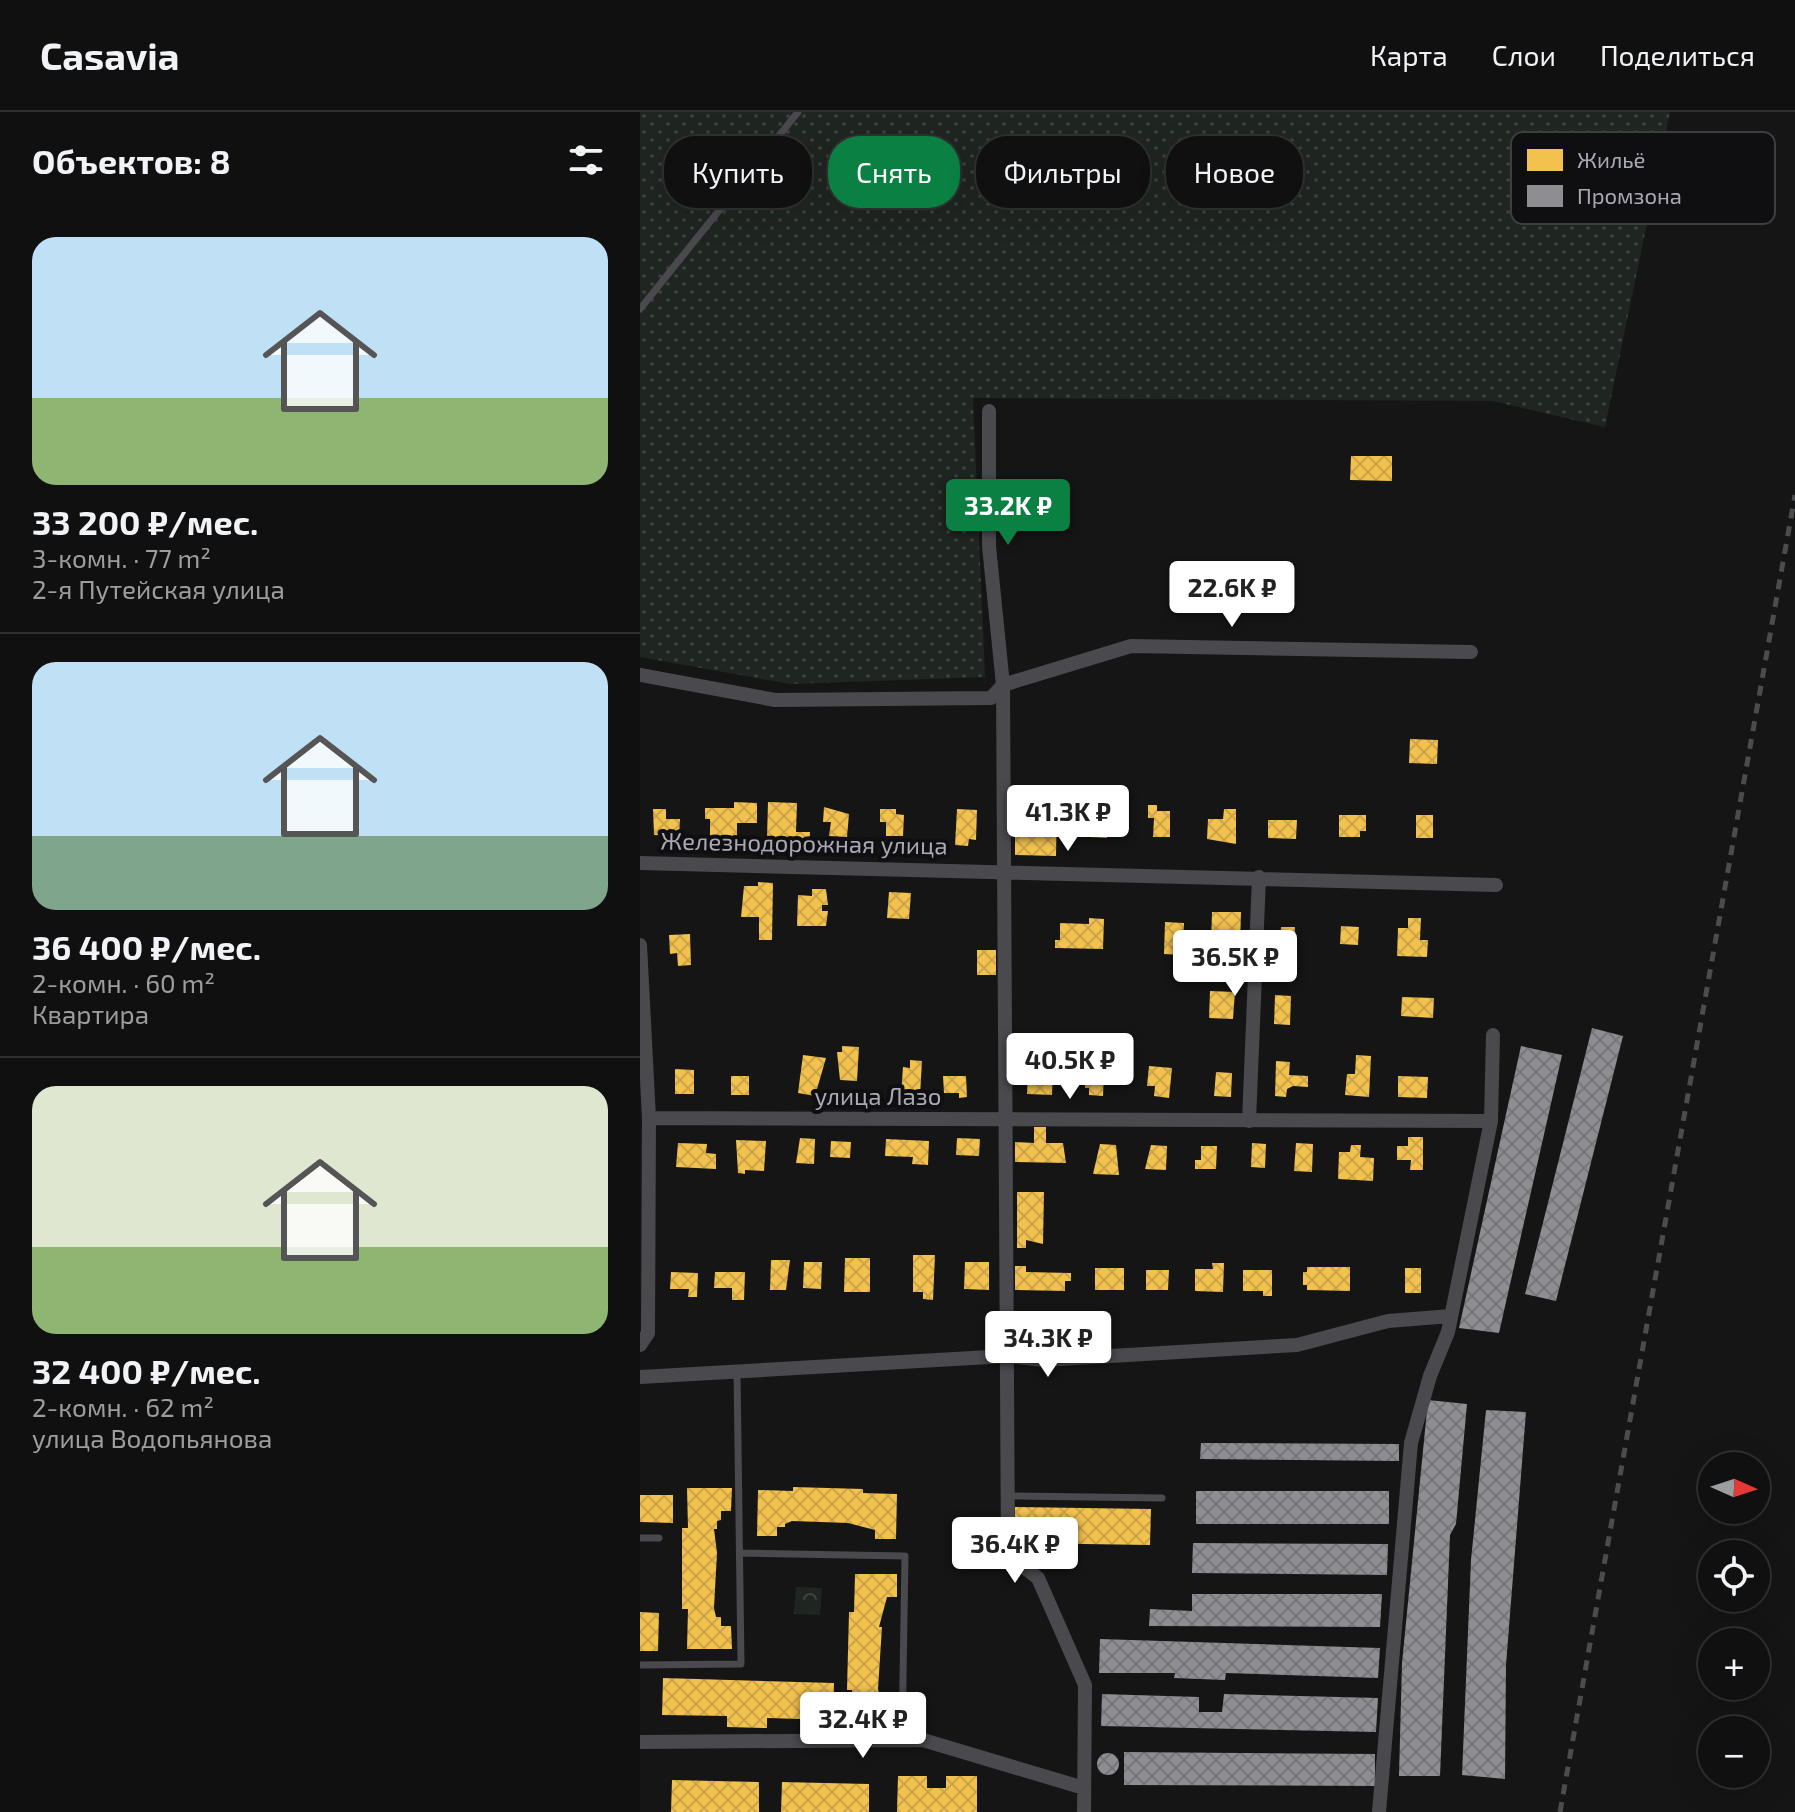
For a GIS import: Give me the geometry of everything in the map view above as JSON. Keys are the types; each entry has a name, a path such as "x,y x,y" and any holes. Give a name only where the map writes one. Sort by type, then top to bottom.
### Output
{"street":[{"path":"989,411 989,546 1003,685 1008,1555 1038,1578 1085,1685 1084,1812"},
{"path":"640,675 775,700 991,698 1003,685 1131,646 1471,652"},
{"name":"Железнодорожная улица","path":"640,863 1496,885"},
{"path":"1249,1121 1259,877"},
{"path":"640,945 649,1118 648,1333 640,1345"},
{"path":"1379,1812 1411,1443 1451,1316 1491,1121 1493,1035"},
{"name":"улица Лазо","path":"649,1118 1491,1121"},
{"path":"640,1377 1007,1356 1043,1360 1297,1345 1388,1321 1451,1316"},
{"path":"640,1742 923,1740 1084,1788"}],"lane":[{"path":"640,309 798,112"},
{"path":"640,1665 741,1664 737,1372"},
{"path":"1009,1496 1162,1498"},
{"path":"640,1538 659,1538"},
{"path":"741,1553 905,1556 902,1740"}],"green space":[{"path":"640,112 1670,112 1666,132 1511,132 1511,224 1647,224 1605,427 1492,401 973,398 985,677 790,684 640,657"},
{"path":"796,1587 822,1588 820,1615 794,1614"}],"building: Жильё":[{"path":"1351,456 1392,456 1392,481 1350,480"},
{"path":"1410,739 1438,740 1437,764 1409,763"},
{"path":"734,802 757,803 757,823 737,823 737,838 710,838 710,819 705,819 705,808 734,808"},
{"path":"768,802 797,803 796,832 810,832 809,851 783,851 783,838 767,838"},
{"path":"1084,805 1107,806 1107,838 1089,837 1089,825 1083,825"},
{"path":"1148,805 1157,805 1157,811 1170,811 1170,837 1153,837 1154,818 1148,818"},
{"path":"824,807 849,814 847,837 829,836 831,822 823,822"},
{"path":"1040,807 1057,808 1056,856 1015,855 1015,835 1040,835"},
{"path":"653,809 666,809 666,819 680,819 679,836 654,835"},
{"path":"880,809 896,809 896,814 904,815 903,836 886,836 886,822 880,822"},
{"path":"957,809 977,810 976,840 969,839 968,846 955,845"},
{"path":"1224,809 1236,809 1236,844 1207,839 1208,819 1223,819"},
{"path":"1339,815 1366,815 1366,831 1360,831 1360,837 1339,837"},
{"path":"1416,815 1433,815 1433,838 1416,838"},
{"path":"1268,820 1297,820 1296,839 1268,838"},
{"path":"758,882 773,883 772,940 759,940 759,917 741,917 744,886 758,886"},
{"path":"812,889 826,889 828,905 822,905 822,911 828,911 826,926 797,926 798,895 812,896"},
{"path":"889,892 911,893 909,919 887,918"},
{"path":"1212,912 1241,912 1240,946 1211,945"},
{"path":"1089,918 1104,919 1103,949 1055,948 1055,940 1060,940 1060,923 1089,924"},
{"path":"1408,918 1421,918 1420,940 1428,940 1427,957 1397,956 1398,928 1408,928"},
{"path":"1165,922 1184,923 1183,955 1164,954"},
{"path":"1341,926 1359,927 1358,945 1340,944"},
{"path":"1281,927 1295,927 1294,950 1275,949 1275,941 1280,941"},
{"path":"690,934 691,965 678,966 677,953 670,954 669,935"},
{"path":"977,950 996,950 996,975 977,975"},
{"path":"1210,991 1235,992 1233,1019 1209,1018"},
{"path":"1275,995 1291,996 1290,1025 1274,1024"},
{"path":"1402,997 1434,998 1433,1018 1401,1016"},
{"path":"842,1046 859,1047 857,1081 840,1080 837,1052 842,1052"},
{"path":"803,1055 826,1058 815,1096 798,1093"},
{"path":"1092,1055 1105,1056 1103,1096 1089,1095 1089,1088 1085,1088 1085,1071 1091,1071"},
{"path":"1356,1055 1371,1056 1369,1097 1345,1095 1347,1074 1355,1074"},
{"path":"910,1060 922,1061 920,1096 901,1094 903,1067 910,1068"},
{"path":"1276,1061 1290,1062 1289,1075 1308,1076 1308,1087 1293,1086 1287,1089 1286,1097 1275,1096"},
{"path":"1149,1066 1172,1068 1169,1098 1154,1096 1155,1086 1147,1086"},
{"path":"1028,1068 1053,1069 1052,1095 1027,1094"},
{"path":"675,1069 694,1070 694,1094 675,1094"},
{"path":"1216,1072 1232,1073 1231,1097 1214,1096"},
{"path":"731,1076 749,1076 749,1095 731,1095"},
{"path":"943,1076 966,1076 967,1097 959,1098 959,1093 944,1093"},
{"path":"1398,1076 1428,1077 1427,1098 1398,1097"},
{"path":"1034,1127 1046,1127 1046,1143 1063,1143 1066,1163 1015,1162 1015,1142 1034,1143"},
{"path":"1408,1137 1423,1137 1423,1170 1410,1170 1411,1160 1397,1160 1397,1146 1408,1146"},
{"path":"800,1138 815,1139 814,1164 796,1163"},
{"path":"957,1138 980,1139 979,1156 956,1155"},
{"path":"886,1139 929,1141 928,1165 912,1164 913,1157 885,1156"},
{"path":"736,1140 766,1141 764,1171 745,1170 745,1174 738,1173"},
{"path":"831,1141 851,1142 850,1158 830,1157"},
{"path":"678,1143 707,1144 706,1153 716,1154 716,1169 676,1167"},
{"path":"1252,1143 1266,1144 1265,1168 1251,1167"},
{"path":"1296,1143 1313,1144 1312,1172 1294,1171"},
{"path":"1100,1144 1116,1145 1119,1175 1093,1174"},
{"path":"1151,1145 1167,1146 1166,1170 1145,1169"},
{"path":"1351,1145 1361,1145 1360,1157 1374,1158 1373,1181 1338,1179 1339,1152 1350,1152"},
{"path":"1201,1146 1217,1146 1216,1169 1195,1169 1195,1160 1201,1160"},
{"path":"1017,1192 1044,1192 1043,1244 1026,1240 1026,1248 1017,1248"},
{"path":"913,1255 935,1255 933,1300 923,1299 923,1292 913,1292"},
{"path":"845,1258 870,1258 870,1292 844,1292"},
{"path":"771,1260 790,1260 786,1290 770,1290"},
{"path":"804,1262 822,1262 821,1289 803,1288"},
{"path":"965,1262 989,1262 989,1290 964,1289"},
{"path":"1212,1263 1224,1263 1223,1292 1195,1291 1195,1269 1213,1269"},
{"path":"1015,1266 1026,1266 1026,1272 1071,1273 1071,1281 1065,1281 1065,1291 1015,1290"},
{"path":"1307,1267 1350,1267 1350,1291 1307,1290 1307,1285 1303,1285 1303,1272 1307,1272"},
{"path":"1095,1268 1124,1268 1124,1290 1095,1290"},
{"path":"1405,1268 1421,1268 1421,1293 1405,1293"},
{"path":"1146,1270 1169,1270 1168,1290 1146,1290"},
{"path":"1243,1270 1272,1270 1272,1296 1263,1296 1263,1291 1243,1291"},
{"path":"671,1272 698,1273 697,1297 688,1297 689,1289 670,1289"},
{"path":"715,1272 745,1272 744,1300 732,1300 732,1288 714,1288"},
{"path":"793,1487 863,1489 863,1493 897,1494 896,1539 875,1539 875,1530 848,1523 792,1521 785,1527 777,1527 777,1536 757,1536 758,1490 793,1491"},
{"path":"687,1488 732,1488 731,1511 721,1511 721,1520 717,1521 717,1529 714,1529 717,1553 714,1608 716,1617 721,1617 721,1626 731,1626 732,1649 687,1649 688,1609 682,1609 682,1528 688,1528"},
{"path":"640,1495 673,1495 673,1523 640,1522"},
{"path":"1015,1507 1151,1509 1150,1545 1015,1543"},
{"path":"855,1574 897,1574 897,1597 887,1597 879,1627 882,1627 878,1689 880,1698 884,1698 884,1706 895,1707 894,1729 852,1728 852,1690 847,1690 849,1612 854,1612"},
{"path":"640,1612 659,1613 658,1651 640,1651"},
{"path":"663,1678 834,1683 833,1720 767,1718 767,1728 727,1727 727,1716 662,1715"},
{"path":"898,1776 927,1776 927,1788 946,1788 946,1776 977,1776 977,1812 897,1812"},
{"path":"672,1780 759,1782 759,1812 671,1812"},
{"path":"782,1782 869,1784 869,1812 781,1812"}],"building: Промзона":[{"path":"1592,1028 1623,1036 1556,1301 1525,1294"},
{"path":"1521,1046 1562,1055 1499,1333 1459,1328"},
{"path":"1428,1400 1467,1404 1456,1524 1450,1535 1440,1776 1399,1776 1402,1663"},
{"path":"1486,1410 1526,1412 1506,1665 1505,1779 1462,1775 1471,1560"},
{"path":"1201,1443 1399,1444 1399,1461 1200,1459"},
{"path":"1196,1491 1389,1491 1389,1524 1196,1524"},
{"path":"1193,1543 1388,1544 1387,1575 1192,1573"},
{"path":"1192,1594 1382,1594 1380,1627 1149,1626 1150,1609 1192,1611"},
{"path":"1100,1639 1380,1648 1378,1678 1226,1673 1225,1680 1174,1678 1175,1673 1099,1673"},
{"path":"1102,1694 1199,1697 1199,1712 1222,1712 1224,1694 1378,1698 1376,1732 1101,1726"},
{"path":"1124,1752 1375,1754 1375,1786 1124,1785"},
{"path":"1108,1753 1116,1756 1119,1764 1116,1772 1108,1775 1100,1772 1097,1764 1100,1756"}],"railway":[{"path":"1560,1812 1795,495"}]}
